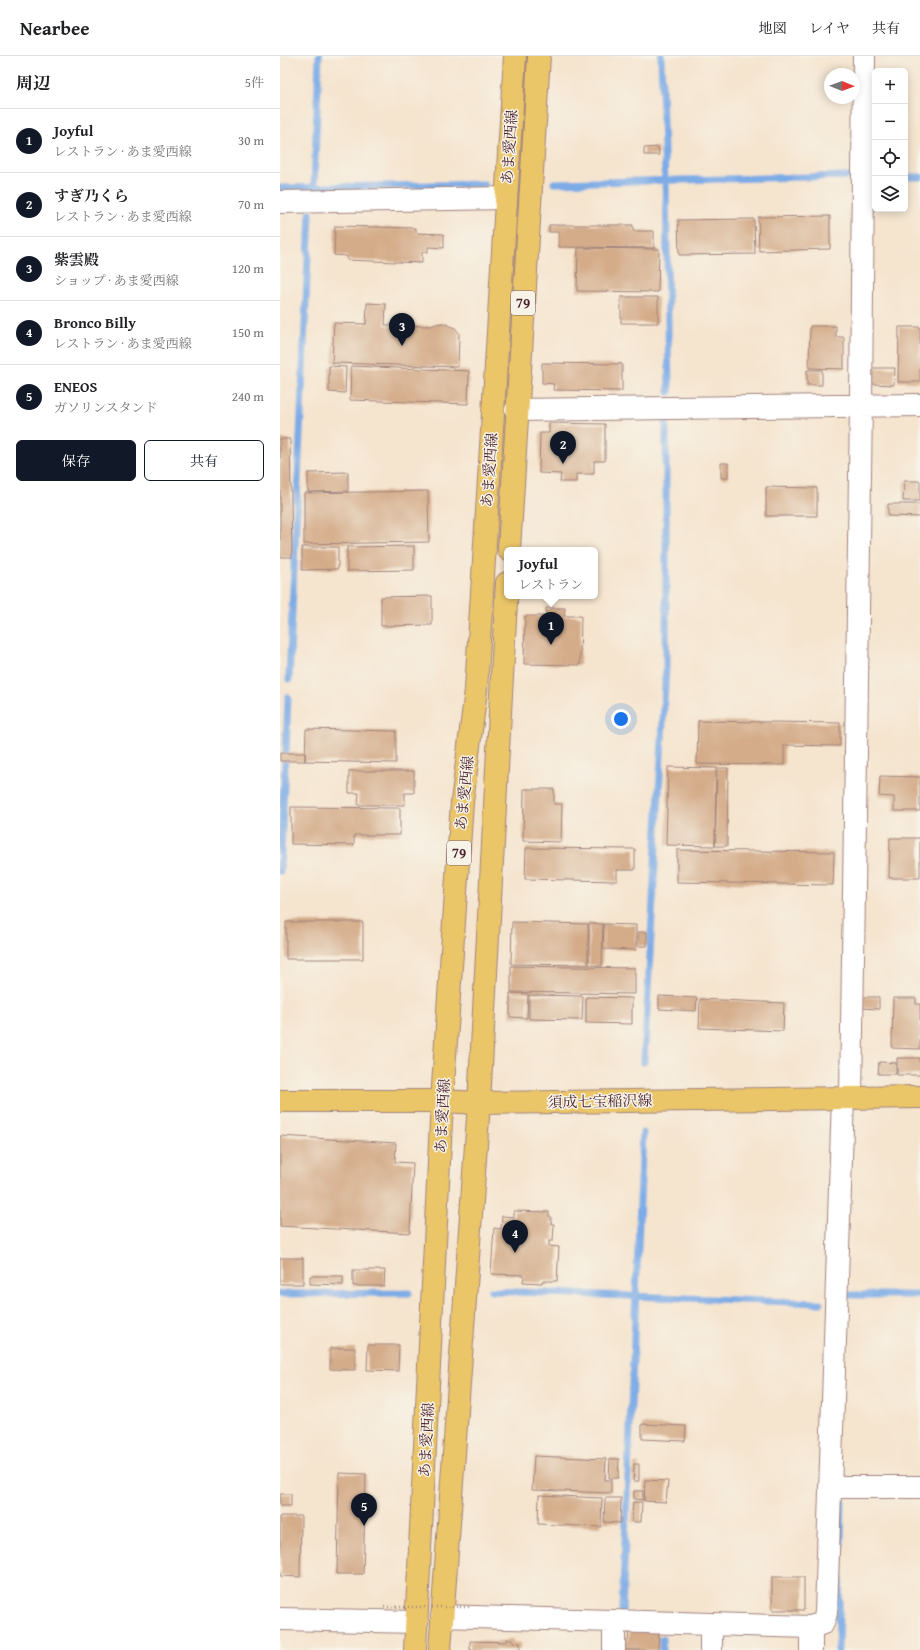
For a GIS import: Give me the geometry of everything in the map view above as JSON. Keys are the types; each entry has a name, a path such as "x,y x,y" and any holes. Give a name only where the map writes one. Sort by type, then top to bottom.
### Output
{"main road":[{"name":"あま愛西線","path":"415,1650 442,1101 462,802 476,690 515,56"},
{"name":"あま愛西線","path":"509,547 516,410 539,56"},
{"name":"あま愛西線","path":"440,1650 479,1103 506,599"},
{"name":"須成七宝稲沢線","path":"280,1101 442,1101 479,1103 920,1097"}],"street":[{"path":"442,1616 811,1627 823,1623 826,1613 847,1097 861,405 864,56"},
{"path":"280,202 506,198"},
{"path":"516,410 920,405"},
{"path":"830,1487 920,1487"},
{"path":"280,1619 417,1622"},
{"path":"614,1621 614,1650"},
{"path":"711,1624 711,1650"},
{"path":"811,1627 811,1650"}],"path":[{"path":"384,1607 472,1607"}],"building":[{"path":"658,147 659,155 644,155 644,148"},
{"path":"830,216 830,249 759,251 758,217"},
{"path":"754,219 755,254 679,255 678,220"},
{"path":"549,225 633,225 633,231 654,231 654,248 559,247 559,232 549,232"},
{"path":"335,226 416,228 416,233 444,234 444,248 428,247 428,252 422,252 422,263 347,260 347,256 334,255"},
{"path":"578,248 659,249 658,292 577,291"},
{"path":"621,297 658,297 658,323 621,323"},
{"path":"367,303 386,304 385,325 431,326 443,323 455,328 459,333 458,367 332,363 334,323 366,324"},
{"path":"810,326 836,326 836,337 844,337 844,369 809,368"},
{"path":"899,327 920,327 920,382 898,382"},
{"path":"542,363 622,364 622,391 553,390 554,384 542,383"},
{"path":"329,366 346,367 345,393 329,392"},
{"path":"351,366 469,371 468,404 350,400"},
{"path":"872,368 895,368 894,385 872,384"},
{"path":"807,370 822,370 822,385 807,385"},
{"path":"549,423 605,424 605,461 594,461 594,474 576,474 576,482 560,482 561,474 539,473 540,433 549,433"},
{"path":"280,439 290,439 292,557 280,557"},
{"path":"721,463 728,463 728,478 721,478"},
{"path":"348,472 348,491 308,492 308,473"},
{"path":"904,481 920,481 920,501 903,501"},
{"path":"766,487 817,488 817,516 766,516"},
{"path":"428,491 429,542 304,544 304,493"},
{"path":"888,504 920,504 920,517 888,516"},
{"path":"414,546 414,570 347,571 347,547"},
{"path":"302,547 338,547 338,569 302,570"},
{"path":"432,596 432,625 381,626 381,597"},
{"path":"546,608 565,608 564,616 581,616 580,665 524,664 525,616 546,616"},
{"path":"698,721 840,723 840,746 784,745 784,765 697,764"},
{"path":"306,729 396,731 396,763 305,761"},
{"path":"280,753 305,753 305,761 280,761"},
{"path":"668,767 716,768 715,846 666,845"},
{"path":"717,768 728,768 727,846 715,846"},
{"path":"349,771 414,771 414,793 405,793 405,805 358,805 359,793 349,793"},
{"path":"880,776 920,777 920,811 894,811 894,797 879,796"},
{"path":"524,789 554,789 554,804 562,804 561,842 523,841"},
{"path":"291,807 400,808 400,835 354,835 354,845 291,844"},
{"path":"890,838 920,838 920,878 889,878"},
{"path":"526,848 635,849 635,870 617,870 617,881 525,879"},
{"path":"677,850 834,852 833,885 677,882"},
{"path":"286,922 363,922 363,959 286,959"},
{"path":"512,922 588,924 588,965 511,964"},
{"path":"589,923 603,924 602,966 589,965"},
{"path":"604,924 636,925 636,950 603,949"},
{"path":"638,932 647,932 647,946 638,946"},
{"path":"511,966 635,968 635,994 511,992"},
{"path":"510,993 528,994 527,1018 510,1017"},
{"path":"529,995 583,996 582,1020 529,1019"},
{"path":"659,996 697,998 696,1011 659,1009"},
{"path":"586,997 632,998 632,1024 586,1023"},
{"path":"860,997 879,997 879,1009 860,1008"},
{"path":"893,998 916,998 916,1004 920,1004 920,1049 892,1048"},
{"path":"700,999 784,1003 783,1031 699,1028"},
{"path":"897,1058 920,1058 920,1075 897,1075"},
{"path":"879,1062 896,1063 896,1074 878,1074"},
{"path":"280,1136 396,1143 395,1162 413,1163 410,1233 280,1226"},
{"path":"514,1211 549,1212 551,1224 554,1224 553,1241 549,1241 549,1246 559,1247 557,1281 542,1281 542,1283 523,1282 524,1275 491,1274 494,1228 501,1229 502,1216 514,1217"},
{"path":"280,1258 303,1258 303,1284 280,1284"},
{"path":"353,1270 385,1270 384,1286 353,1286"},
{"path":"310,1276 343,1276 343,1285 310,1284"},
{"path":"368,1345 399,1345 398,1371 367,1370"},
{"path":"330,1348 355,1348 355,1370 330,1369"},
{"path":"642,1424 686,1426 685,1441 642,1439"},
{"path":"534,1456 606,1459 605,1480 611,1480 611,1493 532,1490"},
{"path":"610,1459 619,1459 618,1478 609,1478"},
{"path":"634,1464 639,1464 639,1481 633,1481"},
{"path":"339,1473 366,1474 363,1574 337,1574"},
{"path":"645,1480 668,1481 666,1502 644,1501"},
{"path":"634,1491 643,1491 643,1500 634,1499"},
{"path":"280,1494 291,1494 291,1506 280,1506"},
{"path":"539,1495 602,1498 601,1527 538,1524"},
{"path":"605,1498 621,1498 620,1523 604,1522"},
{"path":"633,1502 642,1502 641,1522 632,1522"},
{"path":"280,1516 301,1516 300,1577 280,1576"},
{"path":"772,1577 804,1577 804,1610 772,1610"},
{"path":"629,1630 659,1631 658,1650 623,1650 623,1641 628,1641"},
{"path":"507,1639 513,1639 513,1642 520,1643 520,1650 470,1650 470,1641 507,1642"}],"waterway":[{"path":"314,187 319,56"},
{"path":"661,56 665,181"},
{"path":"554,183 852,176"},
{"path":"908,177 920,177"},
{"path":"666,181 669,392"},
{"path":"280,188 484,184"},
{"path":"289,679 310,213"},
{"path":"644,1062 666,667 666,419"},
{"path":"286,751 288,697"},
{"path":"280,871 285,762"},
{"path":"622,1611 643,1133"},
{"path":"491,1291 820,1303"},
{"path":"280,1294 409,1293"},
{"path":"843,1295 920,1295"},
{"path":"838,1650 842,1502"},
{"path":"662,1639 662,1650"}],"place":[{"name":"紫雲殿","path":"402,346"},
{"name":"すぎ乃くら","path":"563,464"},
{"name":"Joyful","path":"551,645"},
{"name":"Bronco Billy","path":"515,1253"},
{"name":"ENEOS","path":"364,1526"}]}
